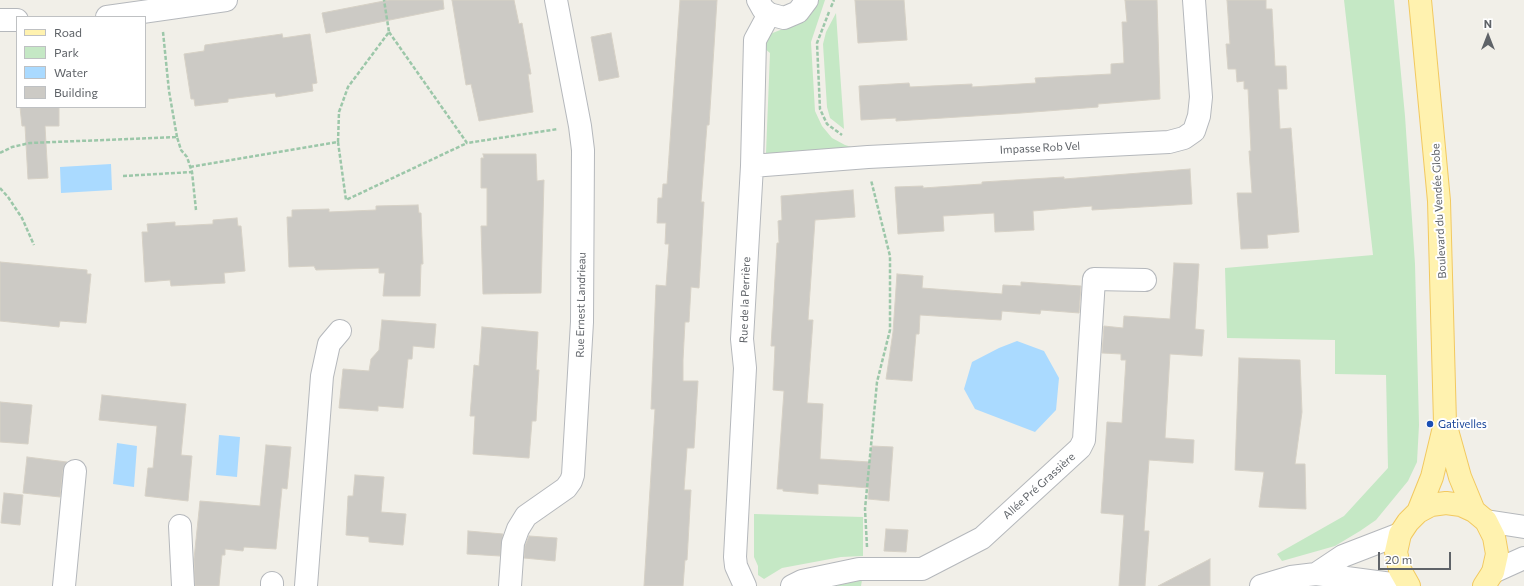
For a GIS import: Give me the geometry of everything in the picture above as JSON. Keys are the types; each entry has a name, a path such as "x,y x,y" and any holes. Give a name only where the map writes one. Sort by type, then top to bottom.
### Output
{"main road":[{"name":"Boulevard du Vendée Globe","path":"1420,0 1439,201 1445,423 1460,477 1480,516 1494,537 1497,554 1489,579"},
{"name":"Boulevard du Vendée Globe","path":"1418,512 1432,477 1445,423"},
{"path":"1408,586 1400,570 1396,552 1400,534 1408,522 1418,512 1431,505 1446,503 1461,505 1480,516"}],"street":[{"path":"115,16 226,0"},
{"name":"Rue Ernest Landrieau","path":"510,586 513,543 518,529 526,516 566,488 573,475 582,322 583,150 580,126 556,0"},
{"path":"764,7 784,18 792,16 804,7 807,0"},
{"name":"Impasse Rob Vel","path":"752,166 868,157 1169,142 1184,138 1194,131 1199,116 1201,97 1194,0"},
{"name":"Rue de la Perrière","path":"745,586 734,558 745,368 742,340 752,166 755,40 764,7"},
{"path":"0,20 16,20"},
{"name":"Allée Pré Grassière","path":"792,586 802,581 859,569 922,569 982,538 1080,448 1084,440 1094,279 1144,280"},
{"path":"306,586 322,376 329,344 340,330"},
{"path":"64,586 75,471"},
{"path":"1480,516 1524,527"},
{"path":"180,526 184,586"},
{"path":"1316,574 1343,556 1400,534"},
{"path":"1489,579 1524,558"},
{"path":"1261,586 1291,577 1316,574 1408,586"}],"path":[{"path":"384,0 389,32 467,143"},
{"path":"834,0 817,43 820,109 827,124 853,142 868,149 871,184 890,256 890,330 877,382 865,509 867,527"},
{"path":"162,10 169,91 177,137 192,172 196,210"},
{"path":"389,32 348,87 339,112 338,142 346,200 467,143 580,126"},
{"path":"0,152 12,147 30,143 177,137"},
{"path":"190,167 338,142"},
{"path":"123,176 192,172"},
{"path":"0,188 22,218 34,245"}],"green space":[{"path":"818,0 825,0 811,42 815,111 822,126 832,138 845,145 858,149 779,156 766,153 770,53 764,48 770,34 806,20 812,13"},
{"path":"1344,0 1394,0 1405,116 1415,264 1419,425 1417,462 1408,481 1376,520 1335,546 1282,561 1277,554 1344,516 1388,468 1386,375 1335,374 1335,340 1227,338 1225,268 1373,255"},
{"path":"836,13 844,129 830,118 827,107 823,44 826,32"},
{"path":"754,514 863,517 863,556 841,557 782,568 764,579 758,575 758,566 754,557"},
{"path":"862,580 861,586 834,586"}],"water":[{"path":"111,164 112,190 61,193 60,167"},
{"path":"1017,341 1044,351 1059,378 1056,410 1035,432 975,409 964,389 972,362 999,348"},
{"path":"219,435 240,437 237,477 216,475"},
{"path":"117,443 137,446 134,487 113,484"}],"building":[{"path":"389,0 443,0 444,9 326,33 322,13"},
{"path":"452,0 514,0 519,24 522,23 531,74 528,74 533,112 479,121 471,84 466,85"},
{"path":"680,0 717,0 709,125 707,125 701,202 704,202 699,288 691,287 689,322 685,322 683,360 683,381 698,381 694,448 687,448 684,490 691,490 687,560 685,560 683,586 644,586 655,409 651,409 656,285 666,286 669,244 665,244 666,223 657,223 658,198 662,198 663,184 667,184"},
{"path":"855,0 904,0 907,40 858,43"},
{"path":"1125,0 1157,0 1160,99 1098,104 1098,107 1021,113 896,121 896,118 861,120 859,86 909,83 910,87 972,84 972,87 1036,83 1035,78 1111,74 1111,64 1124,63 1122,22 1127,22"},
{"path":"1227,0 1266,0 1266,9 1272,9 1275,66 1286,66 1287,89 1278,89 1280,129 1291,128 1299,232 1267,235 1268,248 1241,249 1237,193 1252,193 1249,151 1251,151 1248,89 1244,89 1244,81 1237,82 1236,69 1228,69 1226,44 1230,44"},
{"path":"611,33 619,77 599,81 591,37"},
{"path":"282,34 283,38 310,34 317,83 312,84 313,91 276,97 275,93 228,99 228,102 195,106 194,99 191,99 184,54 204,51 205,45"},
{"path":"20,108 59,108 59,126 45,126 48,178 28,179 25,126 22,126"},
{"path":"483,154 536,154 537,181 544,180 541,293 483,294 481,226 487,226 487,188 481,188 481,158 484,158"},
{"path":"1190,169 1192,204 1092,210 1092,206 1033,211 1034,230 995,232 994,213 943,216 944,231 898,234 895,187 923,186 923,188 982,184 982,182 1064,177 1064,179"},
{"path":"853,190 855,217 815,220 808,320 813,320 807,403 823,404 820,459 870,462 872,446 893,447 889,501 868,499 869,488 818,484 818,494 783,491 783,489 777,489 784,391 773,390 775,346 771,346 777,243 779,243 778,221 782,220 781,196"},
{"path":"418,205 419,213 421,213 423,264 421,264 420,296 383,296 385,273 379,273 379,268 316,270 314,266 289,267 287,217 292,217 292,210 329,209 329,212 376,210 376,206"},
{"path":"237,218 238,226 241,226 245,271 224,273 225,283 171,286 170,280 145,282 142,232 148,232 147,224 175,222 175,226 213,224 213,220"},
{"path":"0,262 87,270 87,274 91,274 86,323 60,321 59,327 0,321"},
{"path":"1174,263 1199,264 1195,329 1204,330 1202,356 1170,354 1165,438 1194,440 1193,463 1149,460 1144,531 1149,531 1145,586 1119,586 1124,515 1101,513 1107,422 1122,423 1126,360 1121,360 1121,354 1102,353 1104,326 1123,328 1124,316 1170,319"},
{"path":"897,274 923,276 922,288 1002,294 1003,285 1021,286 1021,282 1081,286 1079,313 1041,310 1040,314 1002,311 1001,320 920,315 919,334 916,334 912,381 886,379 893,332"},
{"path":"382,320 436,324 434,348 413,346 412,359 408,359 403,408 378,406 378,411 339,408 343,369 369,371 371,359 379,350"},
{"path":"482,327 538,332 536,370 539,370 536,421 532,421 529,458 473,454 475,416 470,416 474,365 479,366"},
{"path":"1239,358 1300,360 1302,412 1295,464 1305,464 1306,509 1259,507 1264,472 1235,470"},
{"path":"102,395 186,404 181,455 192,456 188,501 145,496 148,468 153,468 157,426 99,420"},
{"path":"0,402 32,405 28,444 0,442"},
{"path":"266,445 291,447 287,489 282,488 276,549 244,547 243,551 225,549 225,555 222,555 219,586 195,586 194,559 200,501 260,506"},
{"path":"27,457 67,462 63,470 60,497 23,493"},
{"path":"355,475 384,477 381,512 406,514 403,545 369,542 369,537 346,535 348,496 353,496"},
{"path":"4,493 23,495 20,525 1,523"},
{"path":"886,529 908,530 906,552 884,551"},
{"path":"468,531 503,534 500,556 467,554"},
{"path":"529,536 557,538 555,561 524,558 525,546"},
{"path":"1210,559 1210,586 1158,586"}],"place":[{"name":"Gativelles","path":"1430,424"}]}
